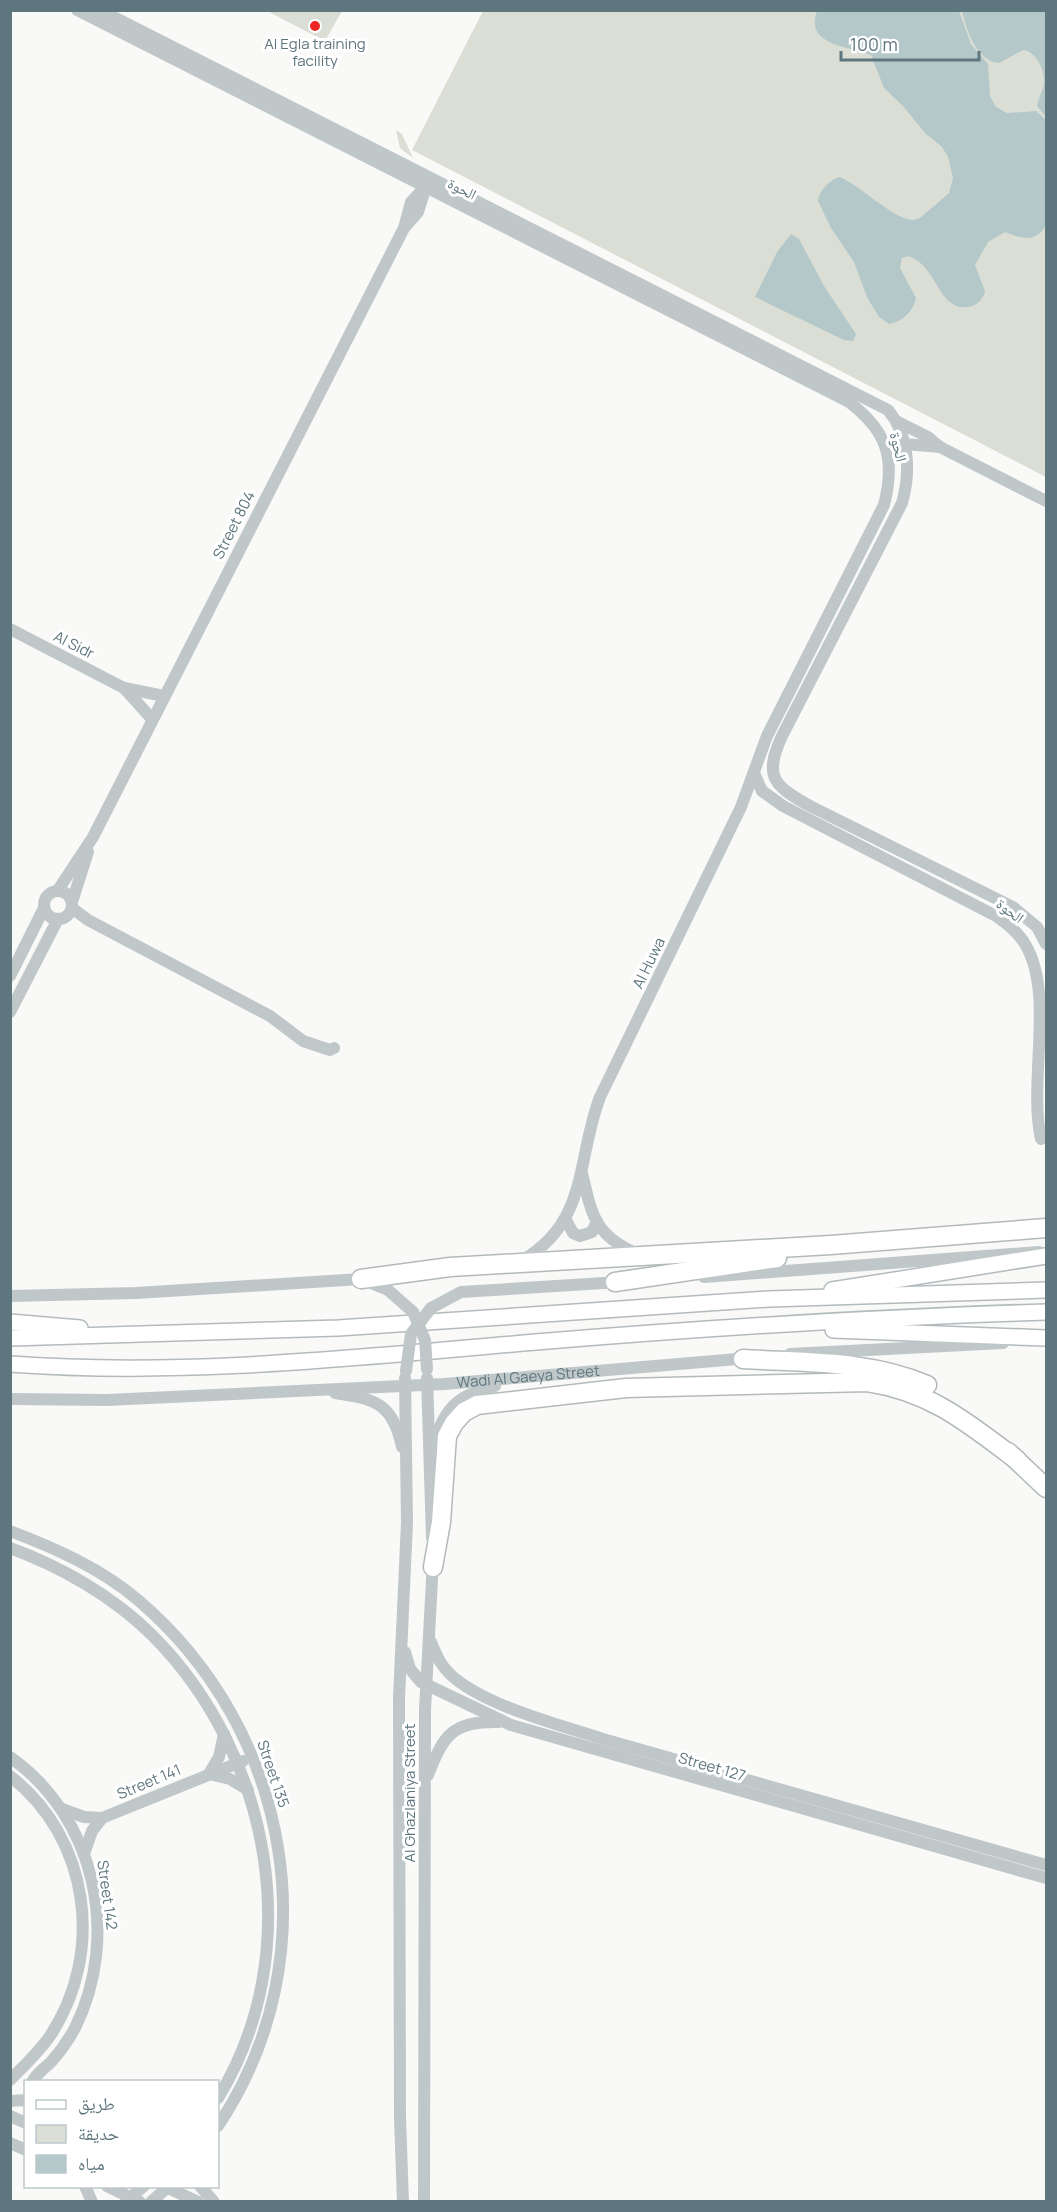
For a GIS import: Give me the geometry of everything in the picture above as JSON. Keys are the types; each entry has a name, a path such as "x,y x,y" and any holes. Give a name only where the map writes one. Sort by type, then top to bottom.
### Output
{"highway":[{"path":"361,1279 450,1267 831,1245 1047,1228"},
{"path":"615,1282 806,1254 831,1245"},
{"path":"743,1359 871,1367 900,1374 927,1385 952,1401 1047,1488"},
{"path":"433,1567 441,1522 447,1436 463,1413 477,1405 626,1388 867,1382 905,1389 952,1411 1017,1460"}],"main road":[{"path":"770,1299 1047,1254"},
{"path":"10,1338 338,1328 770,1299 1047,1290"},
{"path":"10,1373 73,1368 287,1364 584,1338 925,1315 1047,1312"},
{"path":"10,1322 155,1332"},
{"path":"773,1326 1047,1340"},
{"path":"10,1364 73,1368"}],"street":[{"name":"الحوة","path":"77,10 879,404 898,422 908,473 902,503 782,736 772,767 776,783 793,797 1012,907 1036,927 1047,944"},
{"name":"الحوة","path":"100,10 849,402 873,422 879,431 888,460 888,484 884,505 767,736 754,773 762,791 783,806 996,916 1021,938 1031,956 1037,982 1042,1107 1041,1139 1047,1126"},
{"name":"Street 804","path":"58,890 93,837 404,228 420,207 427,183"},
{"path":"898,422 928,437 939,447 1047,501"},
{"path":"904,444 939,447"},
{"name":"Al Sidr","path":"10,629 124,688"},
{"path":"124,688 164,696"},
{"path":"124,688 152,719"},
{"path":"754,773 772,767"},
{"name":"Al Huwa","path":"519,1263 544,1248 566,1220 576,1193 592,1119 600,1098 741,807 754,773"},
{"name":"Street 804","path":"10,1012 67,912 93,837"},
{"path":"10,976 44,908 46,896 58,890 70,896 67,912"},
{"path":"44,908 50,916 67,912 88,920 170,961 270,1016 303,1041 330,1050 334,1048"},
{"name":"Al Huwa","path":"581,1169 602,1232 617,1245 640,1255"},
{"path":"566,1220 573,1233 580,1236 592,1232 597,1221"},
{"path":"405,1385 411,1334 416,1317 461,1292 799,1271 1022,1252 1047,1254"},
{"path":"10,1296 136,1293 361,1279 388,1290 416,1317 425,1340 427,1384"},
{"name":"Wadi Al Gaeya Street","path":"10,1399 107,1400 518,1379 886,1347 1047,1340"},
{"path":"430,1449 445,1414 462,1397 518,1379"},
{"name":"Al Ghazlaniya Street","path":"424,2202 425,1709 433,1567 427,1384"},
{"name":"Al Ghazlaniya Street","path":"403,2202 400,2118 399,1698 408,1474 405,1385"},
{"path":"307,1389 357,1396 383,1406 392,1418 400,1436 408,1474"},
{"path":"10,1407 51,1400"},
{"name":"Street 135","path":"10,1531 84,1564 127,1591 155,1615 215,1686 234,1715 253,1757 273,1817 281,1861 285,1905 282,1940 278,1975 263,2036 248,2074 219,2124"},
{"name":"Street 135","path":"10,1548 68,1574 108,1599 139,1623 182,1669 209,1707 224,1734 248,1791 265,1856 268,1932 264,1972 255,2009 243,2045 219,2096"},
{"name":"Street 127","path":"429,1638 439,1661 452,1676 510,1707 603,1739 1047,1865"},
{"name":"Street 127","path":"402,1640 410,1669 428,1686 504,1722 588,1749 1047,1878"},
{"path":"425,1781 438,1748 453,1730 473,1723 504,1722 510,1707"},
{"path":"224,1734 219,1757 208,1774 230,1779 248,1791"},
{"name":"Street 142","path":"10,1757 36,1778 62,1809 85,1851 98,1921 95,1969 74,2030 53,2060 34,2080"},
{"name":"Street 141","path":"102,1818 253,1757"},
{"name":"Street 142","path":"10,1776 36,1800 63,1841 76,1872 84,1922 80,1966 68,2003 50,2036 10,2080"},
{"path":"62,1809 84,1816 102,1818"},
{"path":"85,1851 92,1831 102,1818"},
{"path":"10,2116 24,2122"},
{"path":"10,2143 24,2149"},
{"path":"396,2202 403,2184"},
{"path":"85,2188 92,2202"},
{"path":"109,2188 132,2200 143,2188"},
{"path":"151,2202 166,2188"},
{"path":"169,2188 198,2202"},
{"path":"201,2188 214,2202"}],"green space":[{"name":"Al Egla training facility","path":"342,10 325,41 267,11"},
{"path":"483,11 1046,11 1046,477 412,150"},
{"path":"396,130 402,134 413,158 400,148"}],"water":[{"path":"817,11 959,11 971,44 988,64 990,96 996,107 1007,113 1036,111 1046,120 1046,225 1038,235 1033,237 1023,238 1005,232 988,242 975,265 985,291 979,302 968,307 961,307 950,302 921,263 908,256 902,258 900,268 916,298 907,315 889,324 879,317 867,297 854,262 831,228 818,201 823,190 832,180 840,177 896,214 913,220 920,218 949,193 953,178 948,157 942,147 925,133 903,106 884,88 871,55 831,43 823,38 817,31 815,23"},
{"path":"962,11 1046,11 1046,117 1037,106 1044,78 1036,57 1023,50 999,63 984,57 973,43"},
{"path":"791,234 799,239 824,286 856,334 853,341 844,340 755,297 777,252"}],"place":[{"name":"Al Egla training facility","path":"315,26"}]}
